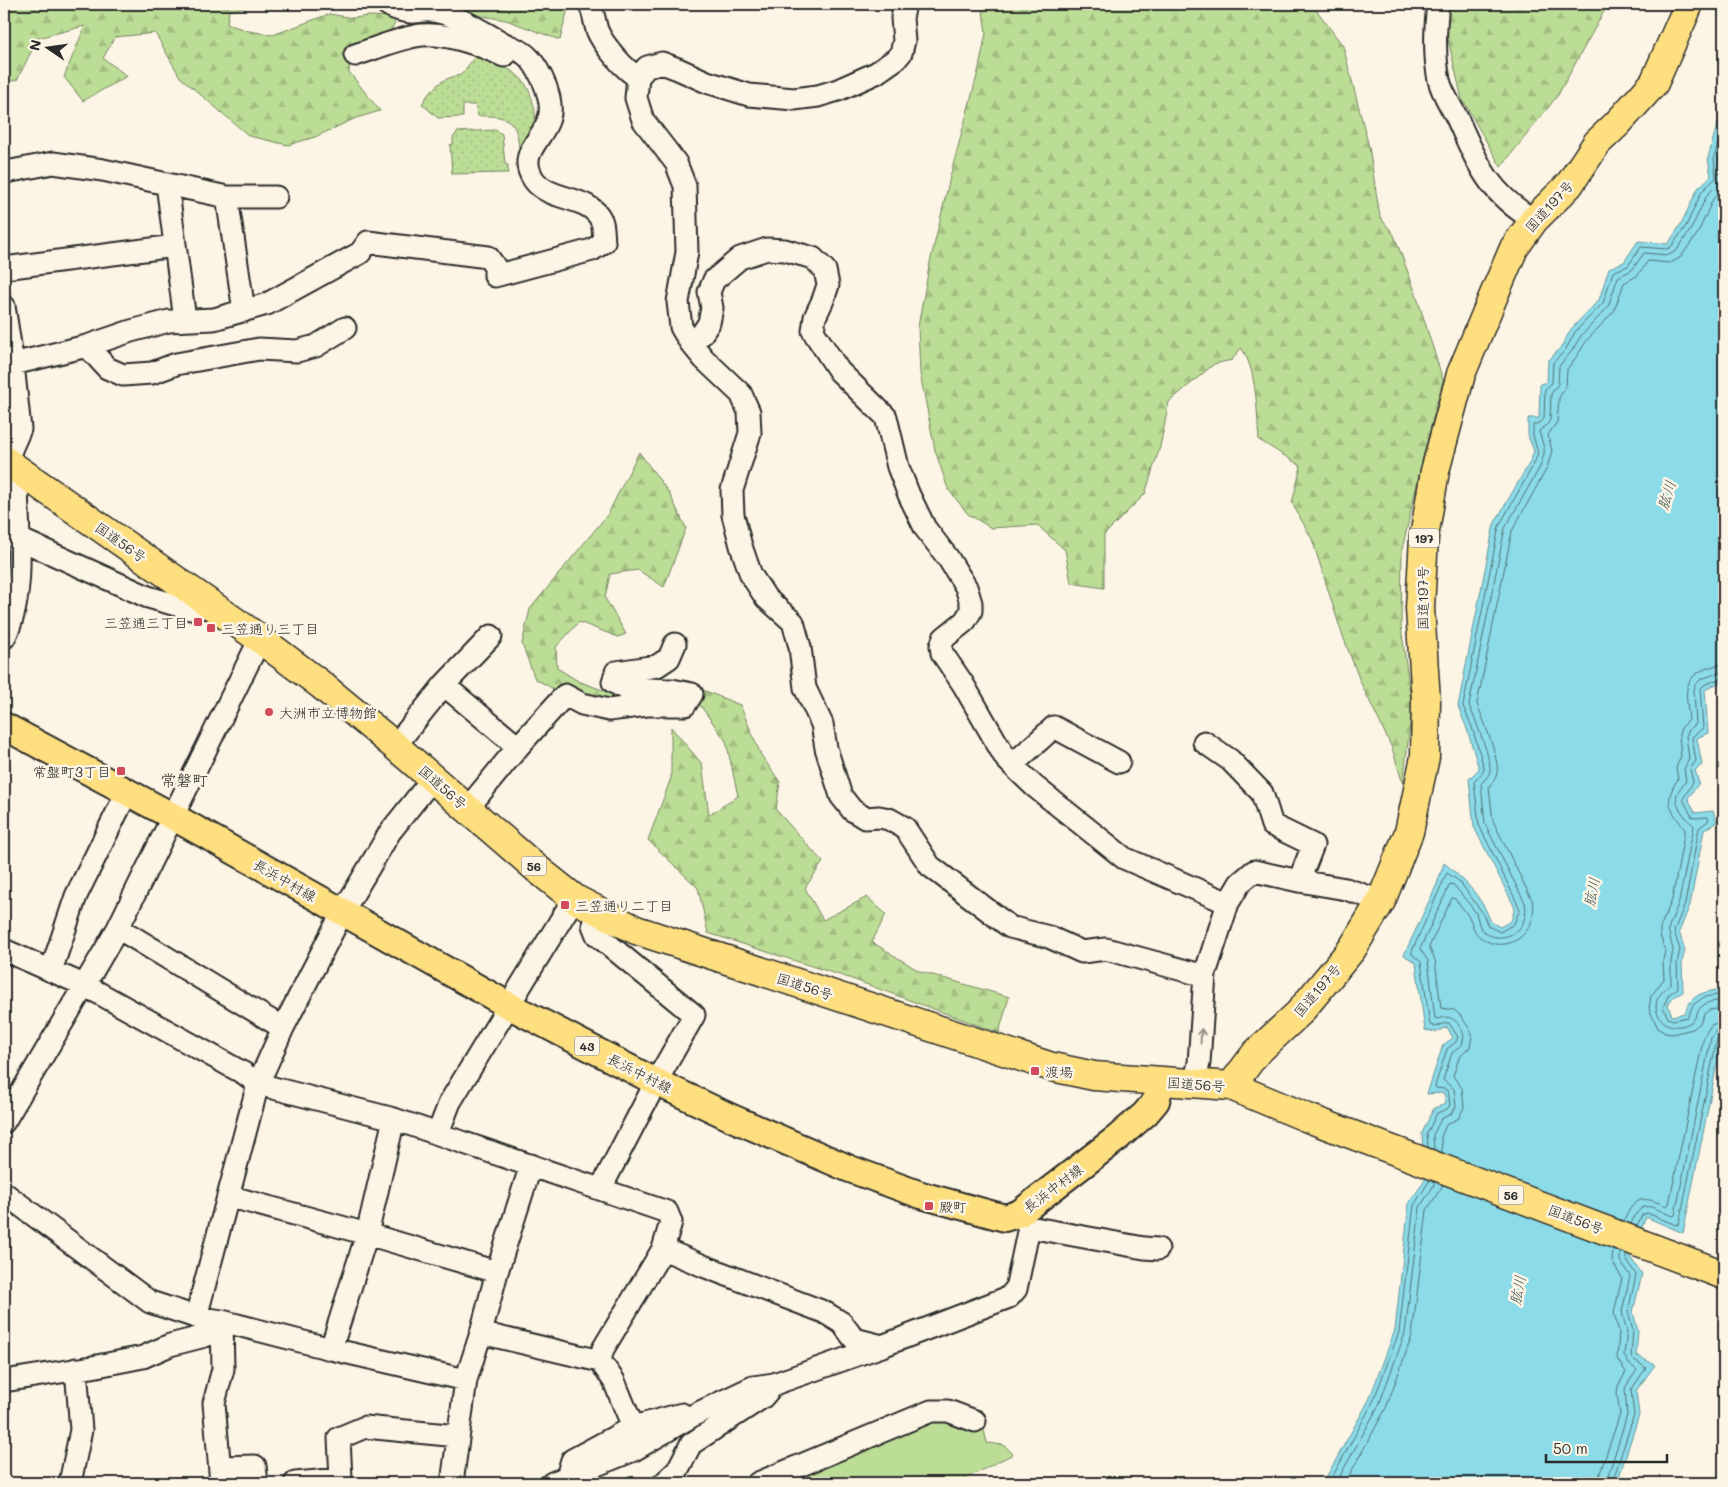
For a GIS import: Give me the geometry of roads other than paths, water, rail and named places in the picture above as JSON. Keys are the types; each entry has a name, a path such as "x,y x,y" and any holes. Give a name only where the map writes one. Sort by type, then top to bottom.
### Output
{"highway":[{"name":"国道197号","path":"1231,1086 1256,1053 1299,1014 1352,949 1381,901 1409,832 1425,757 1426,701 1420,608 1424,537 1435,472 1461,374 1514,248 1534,220 1569,185 1597,143 1654,83 1689,4"},
{"name":"国道56号","path":"9,464 260,639 320,684 433,778 536,868 585,905 636,930 1052,1067 1094,1076 1231,1086 1308,1118 1719,1273"}],"main road":[{"name":"長浜中村線","path":"4,726 172,816 508,1005 656,1082 732,1118 859,1172 921,1195 1005,1218 1024,1220 1145,1114 1156,1101 1161,1082"}],"street":[{"path":"13,364 87,346 131,331 169,321 214,319 267,304 360,253 368,242 488,257 495,267 495,276 592,250 604,242 602,220 594,210 579,202 542,189 529,172 530,151 550,117 551,106 544,82 526,55 452,16 430,11 412,13 387,4"},
{"path":"589,4 598,31 632,74 638,77"},
{"path":"905,4 902,18 904,41 896,59 876,74 818,96 794,99 749,95 707,82 678,68 662,64 647,68 638,77 636,98 643,120 676,164 685,186 687,252 678,302 681,326 690,342 704,359 741,394 749,412 750,433 732,490 733,515 741,546 751,575 766,598 793,622 800,647 805,688 822,724 826,748 841,796 852,810 865,818 879,817 889,819 905,828 930,866 1010,927 1048,937 1082,952 1106,949 1194,973 1205,974"},
{"path":"1438,4 1434,37 1440,81 1483,173 1493,188 1508,202 1534,220"},
{"path":"355,55 421,35 440,35 460,40 520,64 534,77 551,106"},
{"path":"4,174 6,172 53,163 103,170 227,197 276,197"},
{"path":"167,184 185,320"},
{"path":"227,197 244,311"},
{"path":"4,268 175,246"},
{"path":"690,342 702,335 709,323 712,308 709,292 714,280 740,258 768,248 785,250 813,258 825,270 828,285 815,317 813,331 839,371 886,417 898,468 909,495 925,528 948,558 966,587 971,603 971,611 964,621 944,638 941,646 942,653 963,684 1006,759 1034,786 1124,858 1228,903"},
{"path":"4,306 20,429 9,464 17,486 11,535 18,571 15,608 9,630 4,638"},
{"path":"87,346 107,368 123,375 152,373 176,364 259,349 294,352 316,346 345,328"},
{"path":"11,535 148,597 190,610 212,606"},
{"path":"395,746 444,685 491,636"},
{"path":"4,1122 86,986 118,928 260,639"},
{"path":"468,808 518,747 565,695 582,704 609,710 647,705 685,705 692,694 672,690 625,688 613,682 616,672 657,666 669,658 675,644"},
{"path":"444,685 518,747"},
{"path":"1012,765 1054,727 1119,762"},
{"path":"1204,742 1230,760 1262,793 1272,824 1313,845 1299,882"},
{"path":"196,1317 258,1084 283,1028 342,912 390,832 433,778"},
{"path":"51,970 76,896 127,792"},
{"path":"1194,1084 1199,1063 1205,974 1228,903 1240,883 1254,871 1299,882 1346,889 1381,901"},
{"path":"438,1133 450,1102 508,1005 585,905"},
{"path":"585,905 597,935 694,1015 656,1082 601,1188"},
{"path":"118,928 283,1028"},
{"path":"4,950 86,986 245,1074 258,1084 394,1119 667,1212 671,1222 663,1249 603,1349 600,1361"},
{"path":"331,1349 367,1234 394,1119"},
{"path":"452,1483 466,1380 497,1272 531,1165"},
{"path":"4,1193 150,1302 222,1326 466,1380"},
{"path":"228,1196 497,1272"},
{"path":"559,1480 634,1450 694,1415 753,1387 774,1384 882,1346 1009,1297 1016,1289 1024,1220 1144,1248 1158,1249"},
{"path":"663,1249 824,1312 842,1323 854,1339 882,1346"},
{"path":"4,1380 143,1357 170,1345 205,1336 222,1326"},
{"path":"222,1326 223,1369 214,1403 220,1475 255,1466 257,1483"},
{"path":"481,1333 600,1361 614,1381 633,1427"},
{"path":"70,1483 81,1430 76,1369"},
{"path":"664,1483 677,1471 691,1444 763,1397 774,1384"},
{"path":"758,1483 931,1411 948,1411 975,1421"},
{"path":"559,1480 572,1460 633,1427 678,1414 694,1415"},
{"path":"295,1483 341,1480 339,1438 365,1427 458,1436"}],"water":[{"name":"肱川","path":"1724,107 1724,680 1705,690 1708,733 1697,738 1702,765 1695,770 1699,783 1688,798 1695,813 1713,811 1717,822 1704,830 1690,905 1679,932 1685,950 1682,962 1683,992 1673,997 1668,1005 1672,1016 1685,1013 1695,997 1705,992 1724,989 1724,1029 1683,1233 1646,1217 1630,1257 1642,1274 1633,1312 1638,1331 1636,1355 1655,1365 1636,1391 1639,1415 1617,1483 1323,1483 1369,1400 1395,1330 1409,1203 1425,1180 1422,1133 1434,1108 1446,1104 1444,1093 1427,1094 1443,1045 1453,1038 1447,1027 1436,1032 1425,1030 1416,963 1404,955 1437,884 1444,863 1478,897 1491,922 1500,927 1511,921 1515,908 1474,827 1469,779 1479,769 1458,706 1494,524 1530,462 1534,451 1528,436 1528,418 1539,418 1540,384 1547,382 1548,361 1562,346 1571,329 1599,300 1609,268 1624,262 1638,241 1668,244 1681,224 1698,188 1711,176 1708,158"}],"place":[{"name":"三笠通三丁目","path":"198,622"},
{"name":"三笠通り三丁目","path":"211,628"},
{"name":"大洲市立博物館","path":"269,712"},
{"name":"常盤町3丁目","path":"121,771"},
{"name":"三笠通り二丁目","path":"565,905"},
{"name":"渡場","path":"1035,1071"},
{"name":"殿町","path":"929,1206"}],"district":[{"name":"常磐町","path":"184,779"}]}
